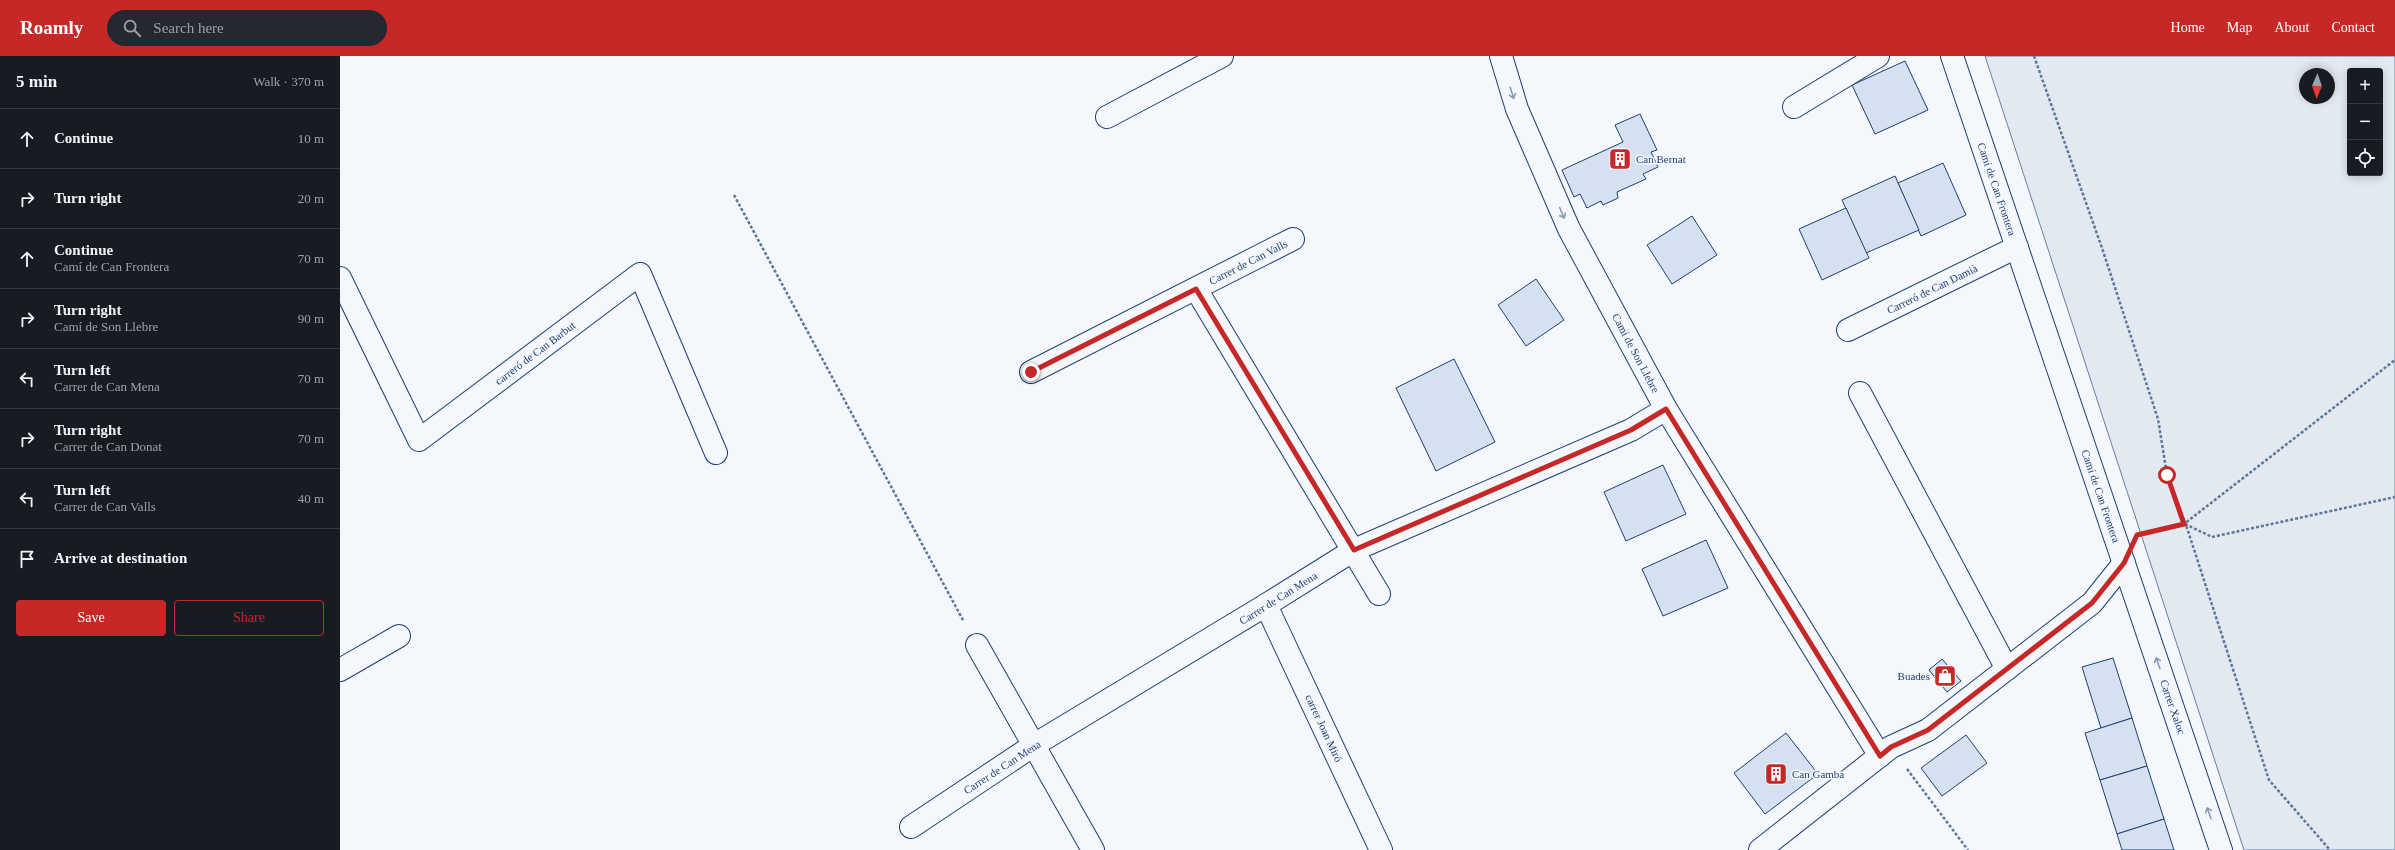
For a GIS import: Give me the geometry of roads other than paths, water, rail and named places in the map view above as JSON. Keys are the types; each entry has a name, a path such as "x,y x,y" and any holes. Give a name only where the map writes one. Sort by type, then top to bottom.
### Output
{"street":[{"path":"1107,117 1222,56"},
{"name":"Camí de Son Llebre","path":"1501,56 1517,109 1568,229 1666,409 1885,751"},
{"path":"1794,107 1878,56"},
{"name":"Camí de Can Frontera","path":"1952,56 2124,563"},
{"name":"Carrer de Can Valls","path":"1031,372 1293,239"},
{"name":"Carreró de Can Damià","path":"1848,330 2017,247"},
{"name":"carreró de Can Barbut","path":"340,278 419,440 640,274 716,453"},
{"path":"1196,289 1354,550 1379,594"},
{"path":"1860,393 2007,669"},
{"name":"Carrer de Can Mena","path":"911,827 1034,745 1266,606 1354,550 1631,430 1666,409"},
{"path":"1763,849 1885,751 1928,730 2092,603 2124,563"},
{"name":"Carrer Xaloc","path":"2124,563 2221,850"},
{"name":"carrer Joan Miró","path":"1266,606 1381,850"},
{"path":"340,670 399,636"},
{"path":"977,645 1093,850"}],"place":[{"name":"Can Bernat","path":"1620,159"},
{"name":"Buades","path":"1945,676"},
{"name":"Can Gamba","path":"1776,774"}]}
